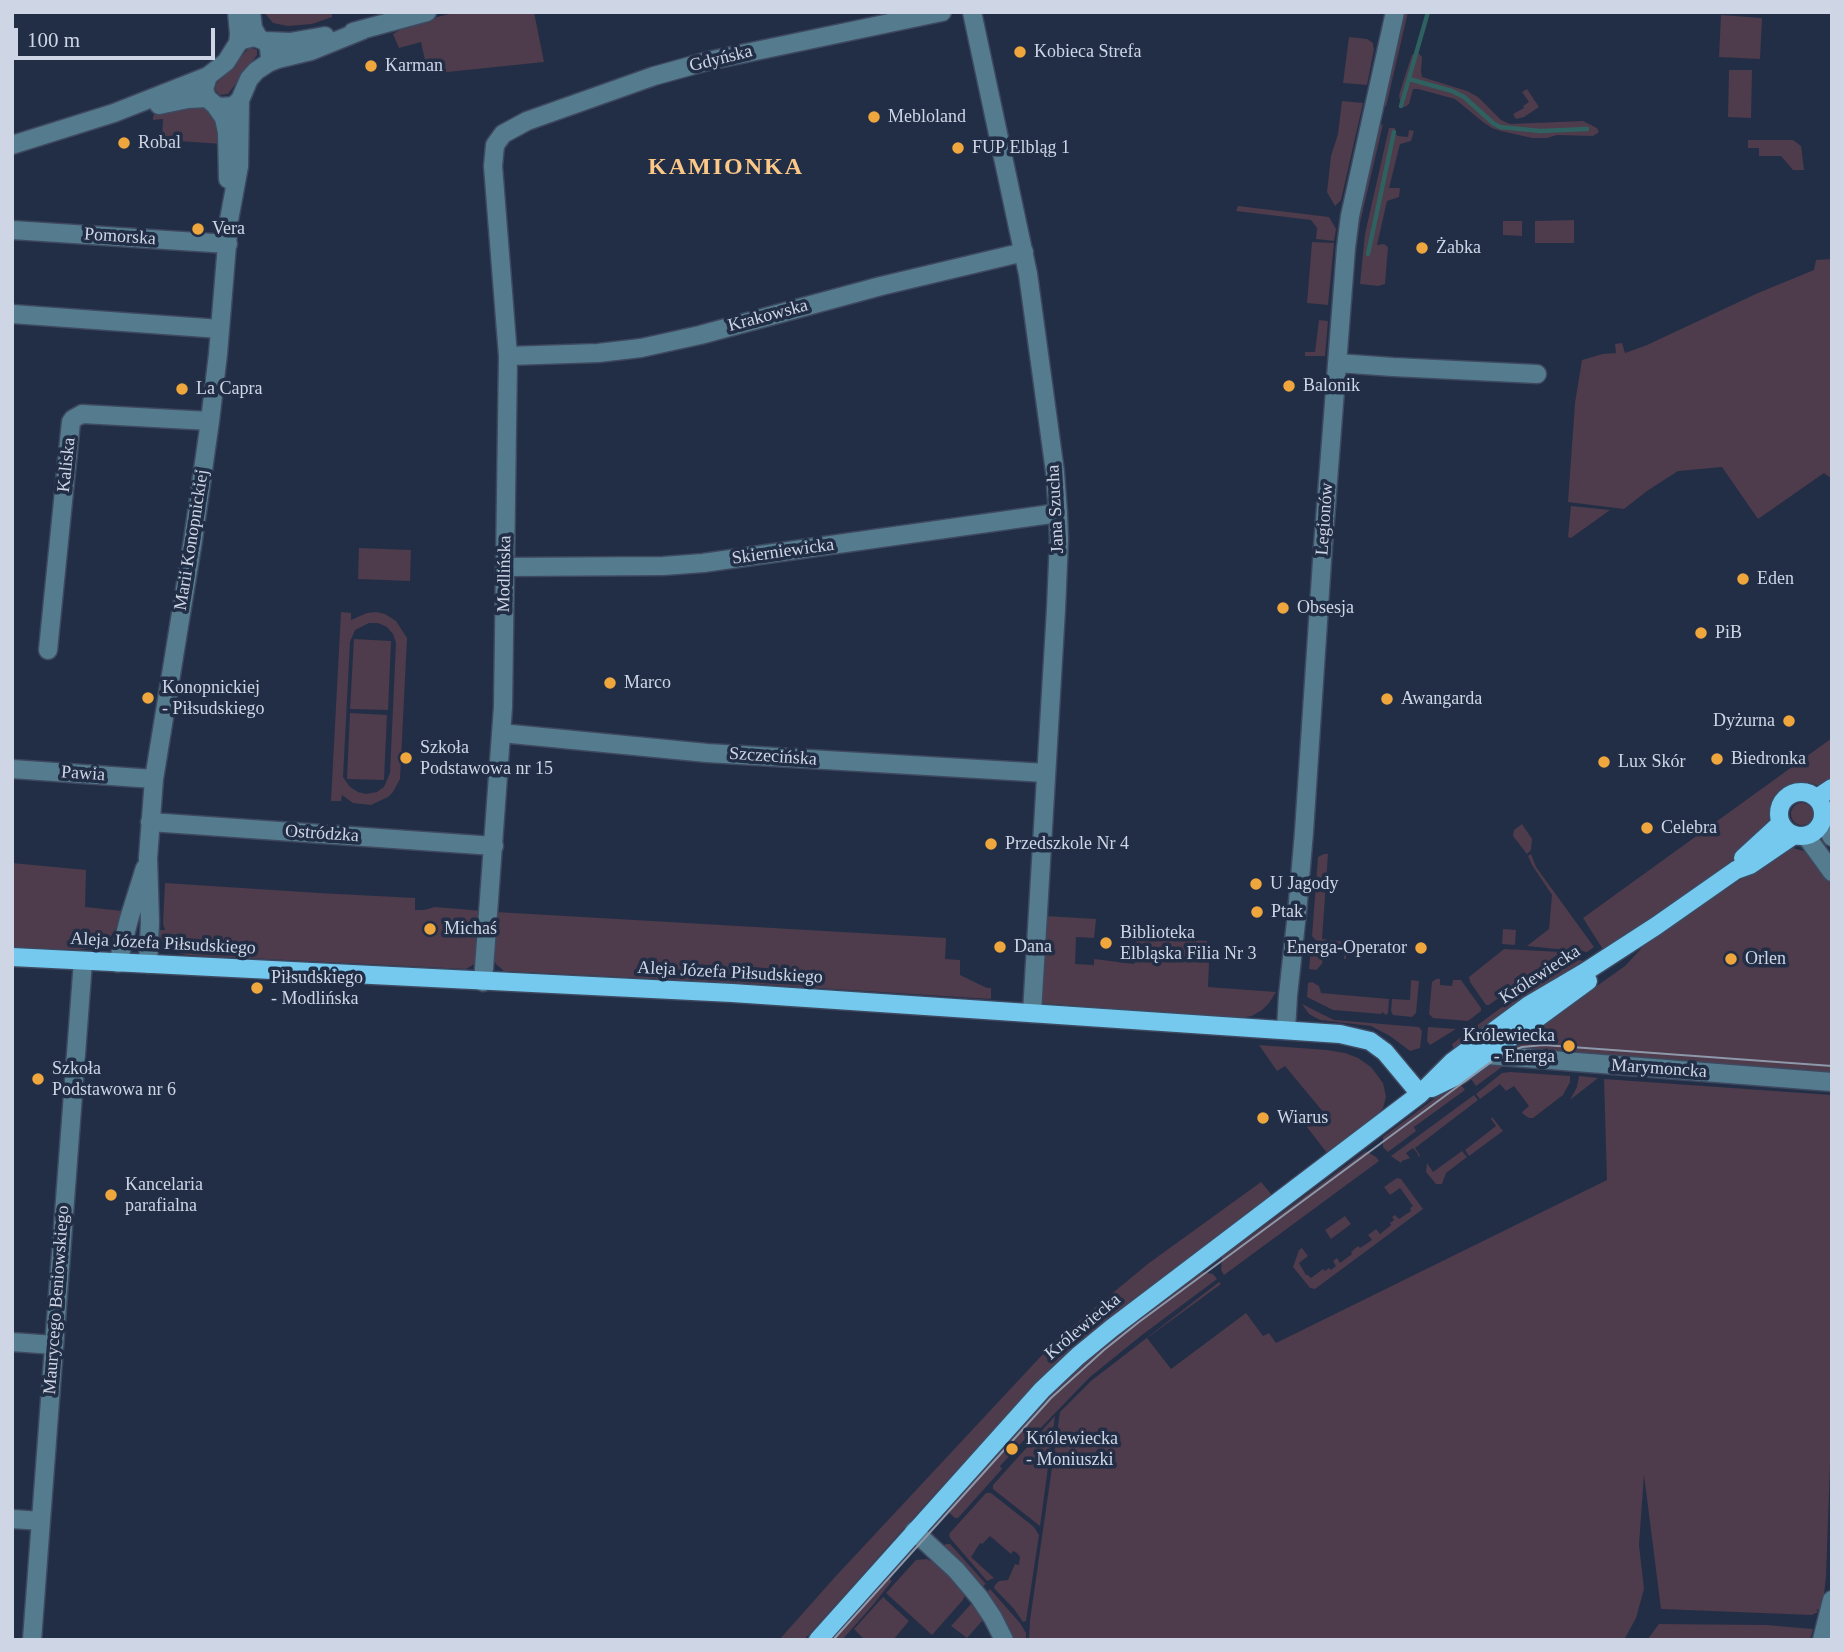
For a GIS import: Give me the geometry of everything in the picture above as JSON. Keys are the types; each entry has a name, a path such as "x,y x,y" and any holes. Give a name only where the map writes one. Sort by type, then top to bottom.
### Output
{"main road":[{"path":"1802,792 1825,805 1816,831 1793,831 1779,812 1783,802 1791,794 1802,792"},
{"name":"Królewiecka","path":"818,1640 1042,1390 1078,1356 1420,1094 1452,1062 1529,1004 1656,926 1736,870 1745,857 1793,831"},
{"name":"Królewiecka","path":"1420,1094 1461,1074 1620,958 1656,926"},
{"name":"Aleja Józefa Piłsudskiego","path":"12,957 732,993 1350,1034 1370,1041 1385,1052 1420,1094"}],"street":[{"path":"12,145 114,113 208,76 226,62 238,43 237,12"},
{"path":"251,12 253,28 270,47 268,63"},
{"path":"114,113 188,99 211,102 227,108 240,100 249,79 268,63 311,51 363,30 427,12"},
{"name":"Gdyńska","path":"493,166 495,145 508,131 527,121 654,76 708,61 942,12"},
{"name":"Jana Szucha","path":"972,12 1024,253 1052,445 1058,513 1058,567 1032,1013"},
{"name":"Legionów","path":"1286,1030 1287,995 1305,819 1336,363 1350,216 1395,12"},
{"path":"238,43 247,38 290,42 363,30"},
{"path":"208,76 204,89 211,102"},
{"name":"Marii Konopnickiej","path":"229,220 239,166 240,100"},
{"name":"Marii Konopnickiej","path":"148,964 148,858 154,779 210,421 228,244 228,132 224,118 211,102"},
{"name":"Modlińska","path":"483,982 503,692 509,356 493,166"},
{"name":"Pomorska","path":"12,230 228,244"},
{"name":"Krakowska","path":"509,356 598,353 640,348 881,286 1024,253"},
{"path":"12,314 220,329"},
{"path":"1336,363 1538,374"},
{"name":"Kaliska","path":"48,650 73,419 82,414 210,421"},
{"name":"Skierniewicka","path":"505,567 663,566 703,563 1058,513"},
{"name":"Szczecińska","path":"501,733 707,753 1046,773"},
{"name":"Pawia","path":"12,769 154,779"},
{"path":"1825,805 1832,837"},
{"name":"Ostródzka","path":"150,822 494,846"},
{"path":"1793,831 1832,872"},
{"name":"Marii Konopnickiej","path":"118,963 148,858"},
{"name":"Maurycego Beniowskiego","path":"32,1640 83,961"},
{"name":"Marymoncka","path":"1487,1055 1832,1082"},
{"path":"12,1342 54,1345"},
{"path":"12,1519 41,1521"},
{"path":"915,1531 956,1570 979,1597 1004,1640"},
{"path":"1822,1640 1832,1600"}],"shaded area":[{"path":"264,12 332,12 332,17 312,24 288,26 273,23"},
{"path":"457,12 534,12 544,62 428,74 421,42 399,48 393,34 410,24"},
{"path":"1403,12 1408,12 1386,107 1383,102"},
{"path":"1721,15 1762,18 1760,59 1719,57"},
{"path":"1349,37 1367,39 1373,43 1367,85 1343,83"},
{"path":"248,49 257,50 257,55 228,94 220,95 215,90 216,84"},
{"path":"1417,52 1422,57 1422,77 1467,91 1478,97 1501,120 1510,124 1583,121 1597,128 1599,132 1593,136 1557,135 1532,138 1501,131 1483,122 1455,99 1418,89 1413,89 1409,104 1401,106 1399,96 1403,82 1412,55"},
{"path":"1729,70 1752,70 1751,118 1728,117"},
{"path":"1527,89 1539,107 1516,119 1513,114 1529,102 1522,92"},
{"path":"1342,101 1363,103 1341,200 1335,206 1327,192"},
{"path":"188,103 205,107 214,115 223,144 162,140 163,119 153,120 156,110"},
{"path":"1383,124 1360,223 1354,268 1351,270 1356,232 1378,127"},
{"path":"1389,128 1395,128 1395,134 1398,136 1408,137 1409,130 1414,131 1411,141 1400,144 1389,188 1400,188 1399,197 1387,201 1377,245 1384,244 1388,247 1385,284 1360,284 1365,234"},
{"path":"1748,140 1793,140 1801,146 1804,170 1793,170 1781,156 1759,156 1759,148 1748,148"},
{"path":"1238,206 1329,217 1336,229 1334,241 1316,239 1317,228 1311,220 1236,211"},
{"path":"1574,220 1574,243 1535,243 1535,221"},
{"path":"1503,221 1522,221 1522,236 1503,235"},
{"path":"1312,242 1334,243 1328,305 1307,303"},
{"path":"1832,259 1832,479 1824,473 1758,519 1722,467 1678,471 1624,509 1568,502 1575,403 1582,360 1616,353 1615,344 1622,343 1625,353 1647,345 1814,270 1816,260"},
{"path":"1319,320 1328,321 1325,356 1305,356 1305,352 1315,352"},
{"path":"1571,506 1610,510 1571,538 1568,537"},
{"path":"359,548 411,550 410,581 358,579"},
{"path":"341,612 351,613 351,620 367,613 385,614 396,621 407,638 400,779 388,797 371,805 353,803 342,795 341,801 331,801","holes":["369,623 387,627 396,643 390,773 384,787 377,792 366,794 350,787 343,777 350,642 355,630"]},
{"path":"354,639 391,641 388,710 350,709"},
{"path":"350,713 387,715 384,780 347,779"},
{"path":"1832,738 1832,783 1817,785 1797,782 1783,788 1774,798 1766,831 1742,853 1591,964 1454,1050 1452,1044 1568,958 1589,962 1604,951 1583,918"},
{"path":"1802,803 1810,806 1813,814 1810,822 1802,825 1794,822 1791,814 1794,806"},
{"path":"1522,824 1532,839 1531,850 1527,854 1513,836 1514,830"},
{"path":"1793,848 1807,852 1832,880 1832,1077 1505,1051 1625,966 1650,939 1694,907 1730,887 1779,852"},
{"path":"1328,854 1322,939 1347,942 1346,959 1345,947 1320,945 1312,936 1318,857"},
{"path":"1531,854 1536,867 1594,947 1587,952 1527,946 1549,929 1552,895 1532,865 1528,856"},
{"path":"12,863 86,870 85,907 123,911 111,936 96,947 78,950 12,947"},
{"path":"165,883 415,898 415,910 435,907 483,911 476,963 466,969 178,953 167,947 157,930 165,930"},
{"path":"496,912 946,938 945,959 960,960 960,975 991,988 991,999 504,971 493,958"},
{"path":"1045,916 1096,919 1094,938 1076,937 1075,964 1094,965 1094,959 1134,964 1136,937 1207,941 1208,987 1276,992 1262,1010 1252,1016 1238,1018 1039,1003"},
{"path":"1503,929 1516,930 1515,945 1502,944"},
{"path":"1311,948 1324,949 1322,964 1316,970 1309,969"},
{"path":"1504,949 1561,952 1486,1005 1469,977"},
{"path":"1440,979 1440,985 1452,986 1453,980 1461,980 1481,1011 1468,1021 1433,1018 1429,1014 1432,982"},
{"path":"1411,980 1419,981 1416,1013 1412,1017 1393,1015 1392,999 1410,1000"},
{"path":"1308,983 1319,986 1321,993 1389,999 1388,1013 1386,1015 1382,1012 1333,1010 1307,997"},
{"path":"1302,1004 1334,1020 1419,1027 1422,1031 1420,1048 1410,1051 1371,1026 1320,1020 1309,1014"},
{"path":"1428,1027 1456,1029 1430,1045 1427,1041"},
{"path":"1259,1045 1327,1050 1358,1058 1371,1067 1383,1083 1386,1097 1383,1108 1375,1118 1327,1153 1307,1127 1324,1113 1285,1066 1277,1071"},
{"path":"1506,1064 1476,1086 1469,1076 1483,1066"},
{"path":"1502,1073 1570,1076 1570,1082 1563,1095 1533,1118 1529,1118 1522,1112 1529,1106 1514,1086 1506,1091 1500,1084 1480,1099 1476,1094"},
{"path":"1579,1076 1598,1078 1570,1100 1577,1087"},
{"path":"1604,1079 1832,1095 1832,1407 1826,1577 1822,1611 1816,1609 1818,1612 1812,1615 1661,1609 1644,1475 1639,1545 1644,1589 1636,1618 1624,1640 1029,1640 1060,1412 1091,1381 1219,1282 1221,1284 1147,1338 1171,1369 1246,1313 1263,1336 1269,1333 1276,1343 1607,1180"},
{"path":"1458,1081 1465,1090 1414,1127 1416,1131 1388,1152 1383,1147 1383,1137"},
{"path":"1474,1095 1478,1100 1415,1148 1420,1155 1418,1157 1413,1148 1406,1153 1410,1158 1401,1163 1391,1156"},
{"path":"1492,1117 1503,1131 1469,1156 1465,1150 1496,1126"},
{"path":"1366,1151 1379,1161 1224,1275 1221,1270 1222,1257"},
{"path":"1462,1151 1467,1157 1446,1173 1442,1184 1436,1184 1426,1172 1427,1163 1433,1172"},
{"path":"1397,1178 1401,1179 1423,1209 1315,1289 1310,1288 1293,1267 1299,1250 1302,1248 1308,1256 1299,1263 1311,1278 1323,1269 1331,1270 1336,1266 1333,1261 1337,1258 1340,1263 1358,1246 1360,1248 1372,1240 1368,1235 1376,1229 1380,1234 1391,1225 1394,1220 1392,1217 1395,1215 1399,1219 1411,1211 1413,1206 1400,1188 1390,1195 1384,1187"},
{"path":"1261,1182 1272,1195 1104,1322 1040,1379 804,1640 779,1640 1057,1339 1149,1263"},
{"path":"1345,1216 1351,1224 1331,1239 1325,1230"},
{"path":"1202,1272 1213,1274 1217,1279 1090,1377 1028,1441 1025,1439 958,1518 946,1510 1047,1398 1082,1364"},
{"path":"1055,1416 1040,1526 993,1489 993,1485"},
{"path":"986,1493 991,1493 1034,1527 1039,1535 1026,1621 1023,1622 994,1588 999,1581 1008,1580 1015,1564 1019,1565 1020,1557 1017,1553 1013,1551 1011,1554 990,1536 980,1543 971,1557 994,1578 987,1581 950,1538 949,1534"},
{"path":"950,1544 986,1584 978,1586 942,1548"},
{"path":"933,1558 964,1588 965,1596 932,1635 886,1593 916,1560 930,1561"},
{"path":"886,1576 892,1581 842,1640 829,1640"},
{"path":"990,1589 1020,1623 1026,1633 1026,1640 1010,1640 987,1598"},
{"path":"883,1597 909,1621 893,1640 865,1640 854,1629"},
{"path":"974,1603 983,1620 967,1638 951,1626"},
{"path":"1659,1624 1766,1625 1813,1629 1810,1640 1647,1640"}],"waterway":[{"path":"1401,106 1428,12"},
{"path":"1409,79 1464,97 1500,127 1540,131 1587,129"},
{"path":"1368,254 1394,132"}],"tram line":[{"path":"833,1640 1051,1398 1104,1350 1499,1056 1522,1047 1544,1045 1832,1066"}],"place":[{"name":"Kobieca Strefa","path":"1020,52"},
{"name":"Karman","path":"371,66"},
{"name":"Mebloland","path":"874,117"},
{"name":"Robal","path":"124,143"},
{"name":"FUP Elbląg 1","path":"958,148"},
{"name":"Vera","path":"198,229"},
{"name":"Żabka","path":"1422,248"},
{"name":"Balonik","path":"1289,386"},
{"name":"La Capra","path":"182,389"},
{"name":"Eden","path":"1743,579"},
{"name":"Obsesja","path":"1283,608"},
{"name":"PiB","path":"1701,633"},
{"name":"Marco","path":"610,683"},
{"name":"Konopnickiej - Piłsudskiego","path":"148,698"},
{"name":"Awangarda","path":"1387,699"},
{"name":"Dyżurna","path":"1789,721"},
{"name":"Szkoła Podstawowa nr 15","path":"406,758"},
{"name":"Biedronka","path":"1717,759"},
{"name":"Lux Skór","path":"1604,762"},
{"name":"Celebra","path":"1647,828"},
{"name":"Przedszkole Nr 4","path":"991,844"},
{"name":"U Jagody","path":"1256,884"},
{"name":"Ptak","path":"1257,912"},
{"name":"Michaś","path":"430,929"},
{"name":"Biblioteka Elbląska Filia Nr 3","path":"1106,943"},
{"name":"Dana","path":"1000,947"},
{"name":"Energa-Operator","path":"1421,948"},
{"name":"Orlen","path":"1731,959"},
{"name":"Piłsudskiego - Modlińska","path":"257,988"},
{"name":"Królewiecka - Energa","path":"1569,1046"},
{"name":"Szkoła Podstawowa nr 6","path":"38,1079"},
{"name":"Wiarus","path":"1263,1118"},
{"name":"Kancelaria parafialna","path":"111,1195"},
{"name":"Królewiecka - Moniuszki","path":"1012,1449"}],"district":[{"name":"KAMIONKA","path":"726,168"}]}
